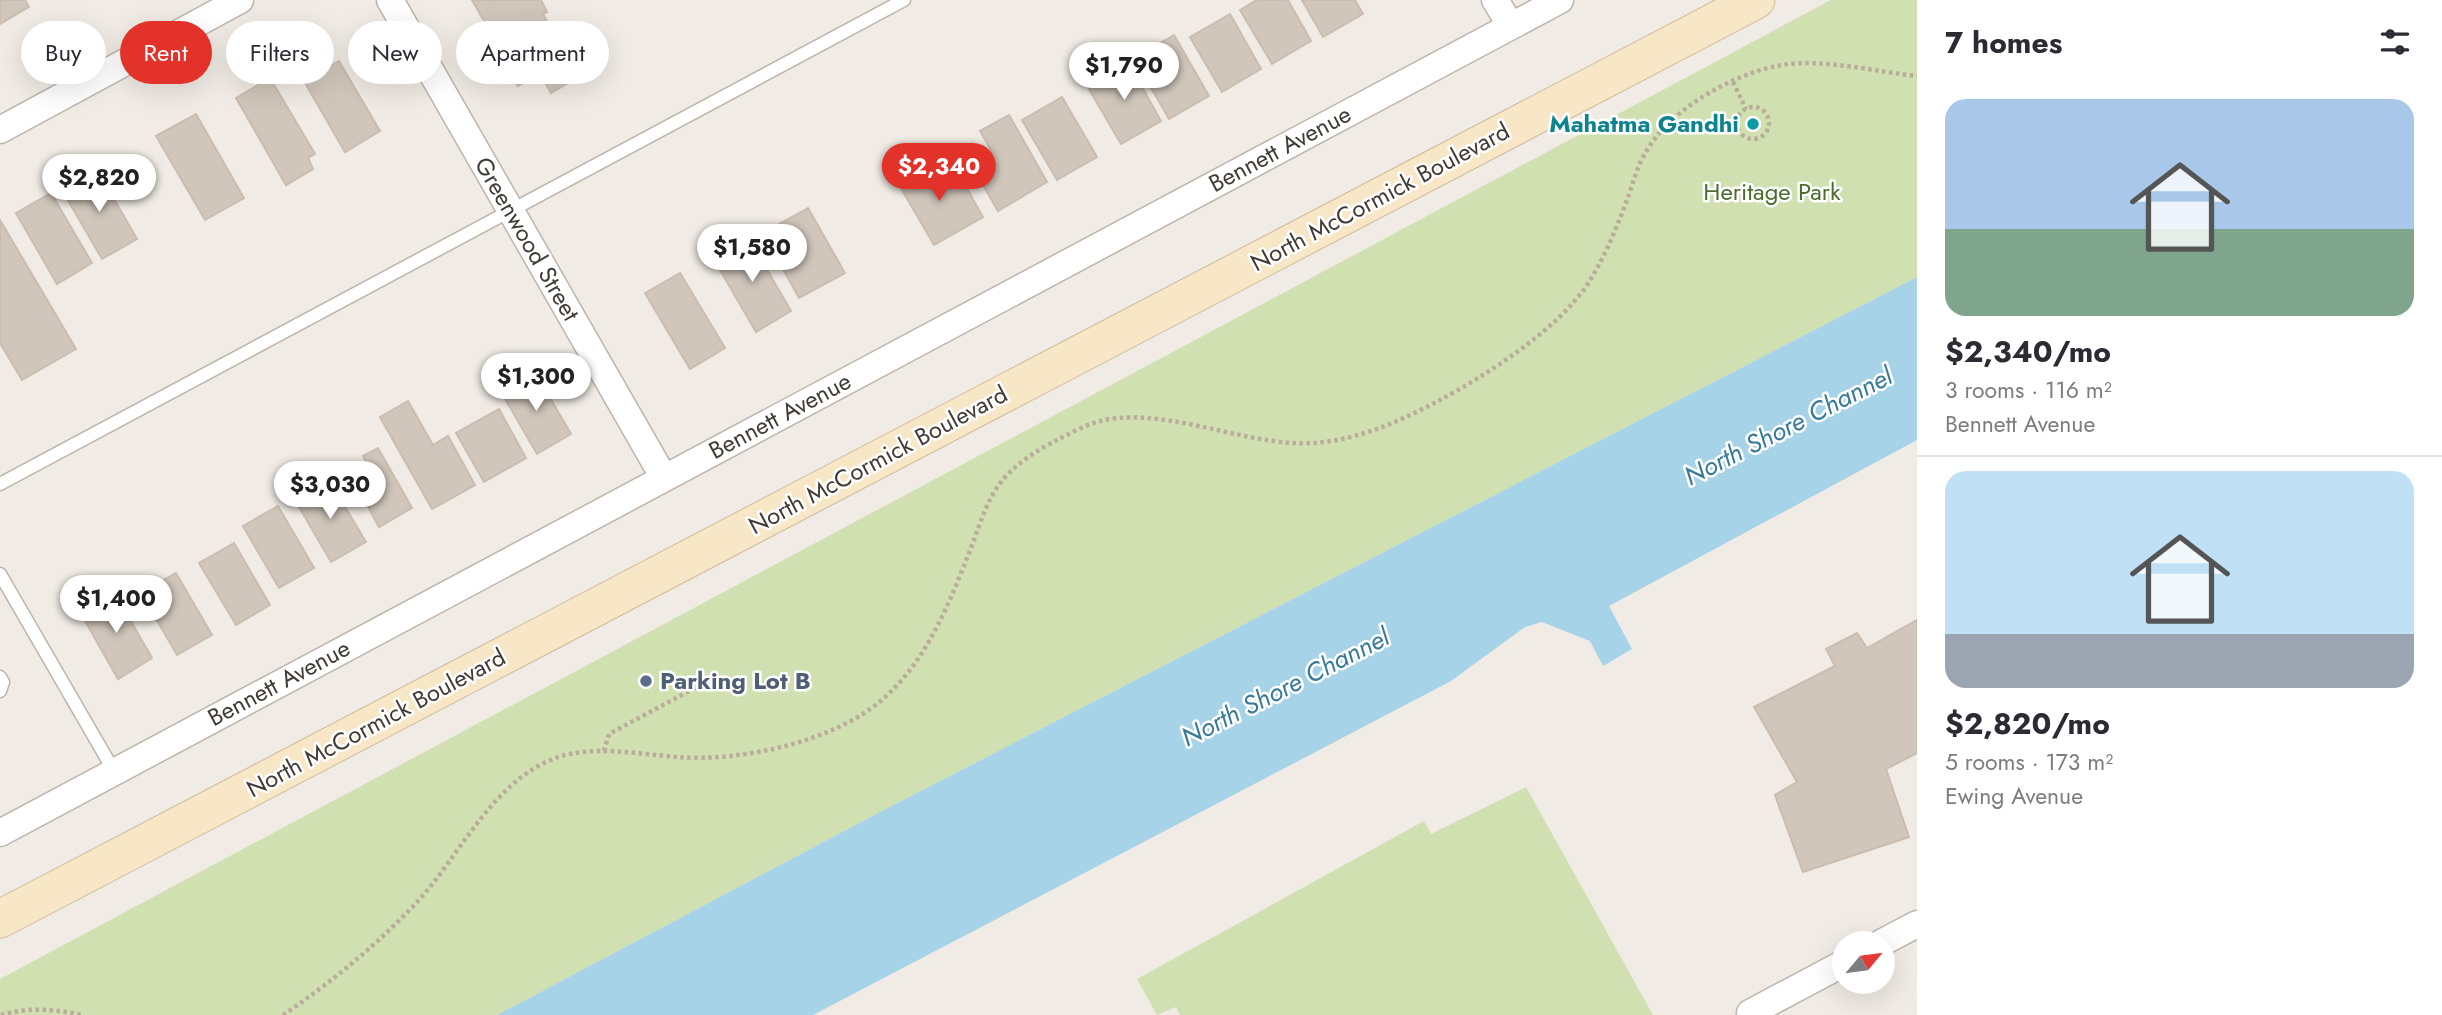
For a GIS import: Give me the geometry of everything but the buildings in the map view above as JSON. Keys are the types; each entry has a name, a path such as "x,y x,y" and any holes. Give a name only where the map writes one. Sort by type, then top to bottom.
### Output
{"main road":[{"name":"North McCormick Boulevard","path":"0,919 1756,0"}],"street":[{"path":"0,130 240,0"},
{"name":"Greenwood Street","path":"390,0 664,478"},
{"path":"1495,0 1510,26"},
{"name":"Bennett Avenue","path":"0,833 1560,0"},
{"path":"1895,936 1917,924"},
{"path":"1751,1014 1832,970"}],"lane":[{"path":"0,484 904,0"},
{"path":"0,574 114,771"},
{"path":"0,677 3,682 0,691"}],"path":[{"path":"284,1015 373,946 418,900 488,811 532,770 553,759 579,751 685,758 757,753 802,742 847,723 881,701 908,673 931,641 988,504 1003,479 1026,459 1057,440 1097,422 1123,418 1160,420 1242,437 1294,443 1339,441 1388,425 1442,399 1505,361 1551,323 1584,289 1604,254 1643,155 1662,127 1688,107 1755,72 1785,64 1821,65 1917,76"},
{"path":"1733,82 1746,109"},
{"path":"1758,108 1768,117 1768,129 1760,138 1747,139 1738,130 1738,118 1746,109 1758,108"},
{"path":"604,751 609,734 708,681"},
{"path":"1,1015 17,1010 62,1010 82,1015"}],"green space":[{"name":"Heritage Park","path":"1831,0 1917,0 1917,277 880,812 497,1015 0,1015 0,979"},
{"path":"1526,787 1653,1015 1180,1015 1176,1007 1157,1015 1137,979 1424,821 1431,834"}],"water":[{"name":"North Shore Channel","path":"1917,277 1917,440 1609,606 1632,649 1603,666 1590,641 1542,622 1525,627 1451,681 813,1015 497,1015 880,812"}],"place":[{"name":"Mahatma Gandhi","path":"1753,124"},
{"name":"Parking Lot B","path":"646,681"}]}
